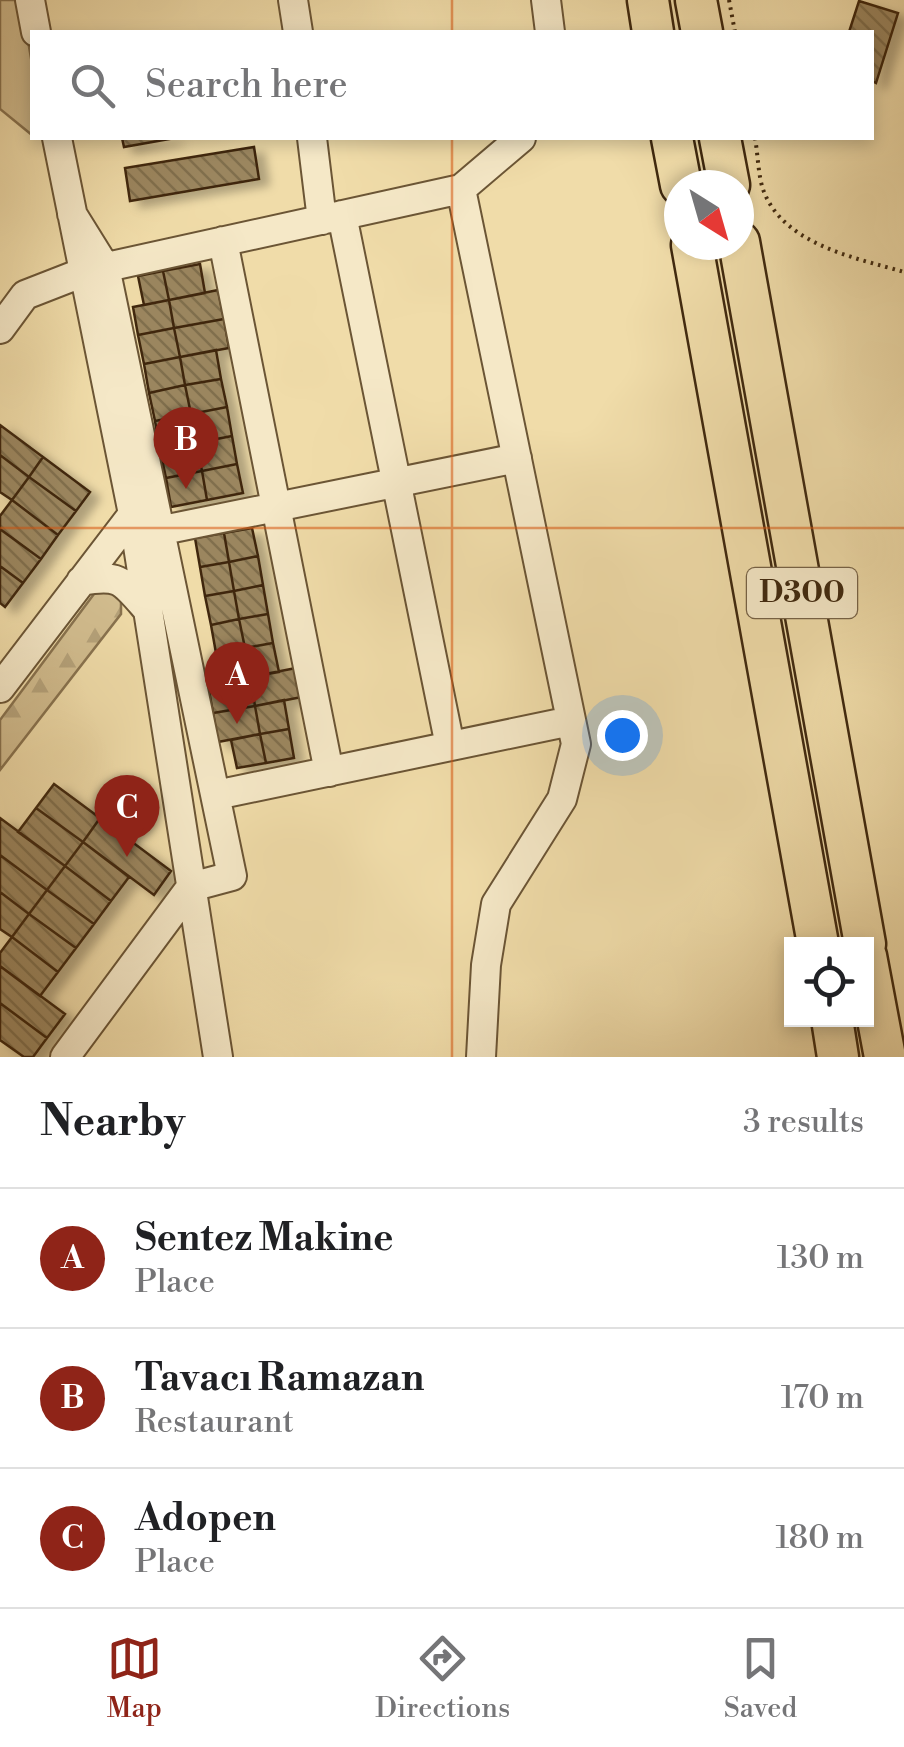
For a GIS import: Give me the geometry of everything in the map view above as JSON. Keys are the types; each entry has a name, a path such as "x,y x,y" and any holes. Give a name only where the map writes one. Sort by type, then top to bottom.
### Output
{"highway":[{"path":"648,0 653,30"},
{"path":"696,0 702,30"},
{"path":"672,140 678,170"},
{"path":"720,140 726,170"},
{"name":"D300","path":"695,260 817,937"},
{"name":"D300","path":"742,260 863,937"},
{"path":"874,1001 884,1057"},
{"path":"833,1027 838,1057"}],"street":[{"path":"30,0 36,30"},
{"path":"293,0 298,30"},
{"path":"546,0 550,30"},
{"path":"57,140 72,214 95,270 163,530 232,876 191,887 66,1057"},
{"path":"312,140 396,482 450,746"},
{"path":"0,329 24,294 95,270 461,189 518,140"},
{"path":"461,189 576,744 562,799 496,904 486,965 481,1057"},
{"path":"223,241 328,772"},
{"path":"95,270 218,1057"},
{"path":"163,530 517,458"},
{"path":"0,688 132,514"},
{"path":"81,581 108,576 124,582 148,610"},
{"path":"216,796 571,721"}],"path":[{"path":"729,0 735,30"},
{"path":"755,140 764,192 787,226 839,253 904,272"}],"green space":[{"path":"0,0 21,0 30,52 30,133 0,109"},
{"path":"109,586 121,591 121,614 0,770 0,720 94,594"}],"building":[{"path":"859,1 898,13 876,83 874,30 850,30"},
{"path":"122,140 164,140 124,147"},
{"path":"254,147 259,179 130,201 125,168"},
{"path":"200,264 205,293 169,300 163,271"},
{"path":"163,271 169,300 144,305 138,276"},
{"path":"218,290 224,319 174,328 169,300"},
{"path":"169,300 174,328 138,335 133,307"},
{"path":"224,319 229,348 180,357 174,328"},
{"path":"174,328 180,357 144,364 138,335"},
{"path":"216,350 221,379 185,385 180,357"},
{"path":"180,357 185,385 149,393 144,364"},
{"path":"221,379 227,407 191,414 185,385"},
{"path":"185,385 191,414 155,421 149,393"},
{"path":"227,407 232,436 196,443 191,414"},
{"path":"191,414 196,443 160,450 155,421"},
{"path":"0,425 43,457 29,477 0,455"},
{"path":"232,436 237,464 202,471 196,443"},
{"path":"196,443 202,471 166,478 160,450"},
{"path":"0,455 29,477 12,500 0,492"},
{"path":"43,457 90,492 76,511 29,477"},
{"path":"237,464 243,493 207,500 202,471"},
{"path":"202,471 207,500 171,507 166,478"},
{"path":"29,477 76,511 58,535 12,500"},
{"path":"12,500 58,535 41,559 0,529 0,516"},
{"path":"252,528 258,556 229,562 224,533"},
{"path":"0,529 41,559 23,583 0,566"},
{"path":"224,533 229,562 200,567 195,538"},
{"path":"258,556 263,585 234,591 229,562"},
{"path":"229,562 234,591 205,596 200,567"},
{"path":"0,566 23,583 5,607 0,603"},
{"path":"263,585 268,614 239,619 234,591"},
{"path":"234,591 239,619 211,625 205,596"},
{"path":"268,614 273,643 245,648 239,619"},
{"path":"239,619 245,648 216,653 211,625"},
{"path":"273,643 279,672 250,677 245,648"},
{"path":"245,648 250,677 221,682 216,653"},
{"path":"296,668 302,697 255,706 250,677"},
{"path":"250,677 255,706 213,713 208,685"},
{"path":"284,700 289,729 260,734 255,706"},
{"path":"255,706 260,734 218,742 213,713"},
{"path":"289,729 294,758 266,763 260,734"},
{"path":"260,734 266,763 237,768 231,740"},
{"path":"54,784 100,818 83,842 36,808"},
{"path":"36,808 83,842 65,866 18,832"},
{"path":"0,818 65,866 47,890 0,855"},
{"path":"100,818 171,871 154,895 83,842"},
{"path":"83,842 129,877 111,901 65,866"},
{"path":"0,855 47,890 29,914 0,892"},
{"path":"65,866 111,901 94,924 47,890"},
{"path":"47,890 94,924 76,948 29,914"},
{"path":"0,892 29,914 12,937 0,929"},
{"path":"29,914 76,948 58,972 12,937"},
{"path":"12,937 58,972 40,996 0,966 0,953"},
{"path":"0,966 65,1014 47,1038 0,1003"},
{"path":"0,1003 47,1038 33,1057 24,1057 0,1040"}],"place":[{"name":"Tavacı Ramazan","path":"186,489"},
{"name":"Sentez Makine","path":"237,724"},
{"name":"Adopen","path":"127,857"}]}
